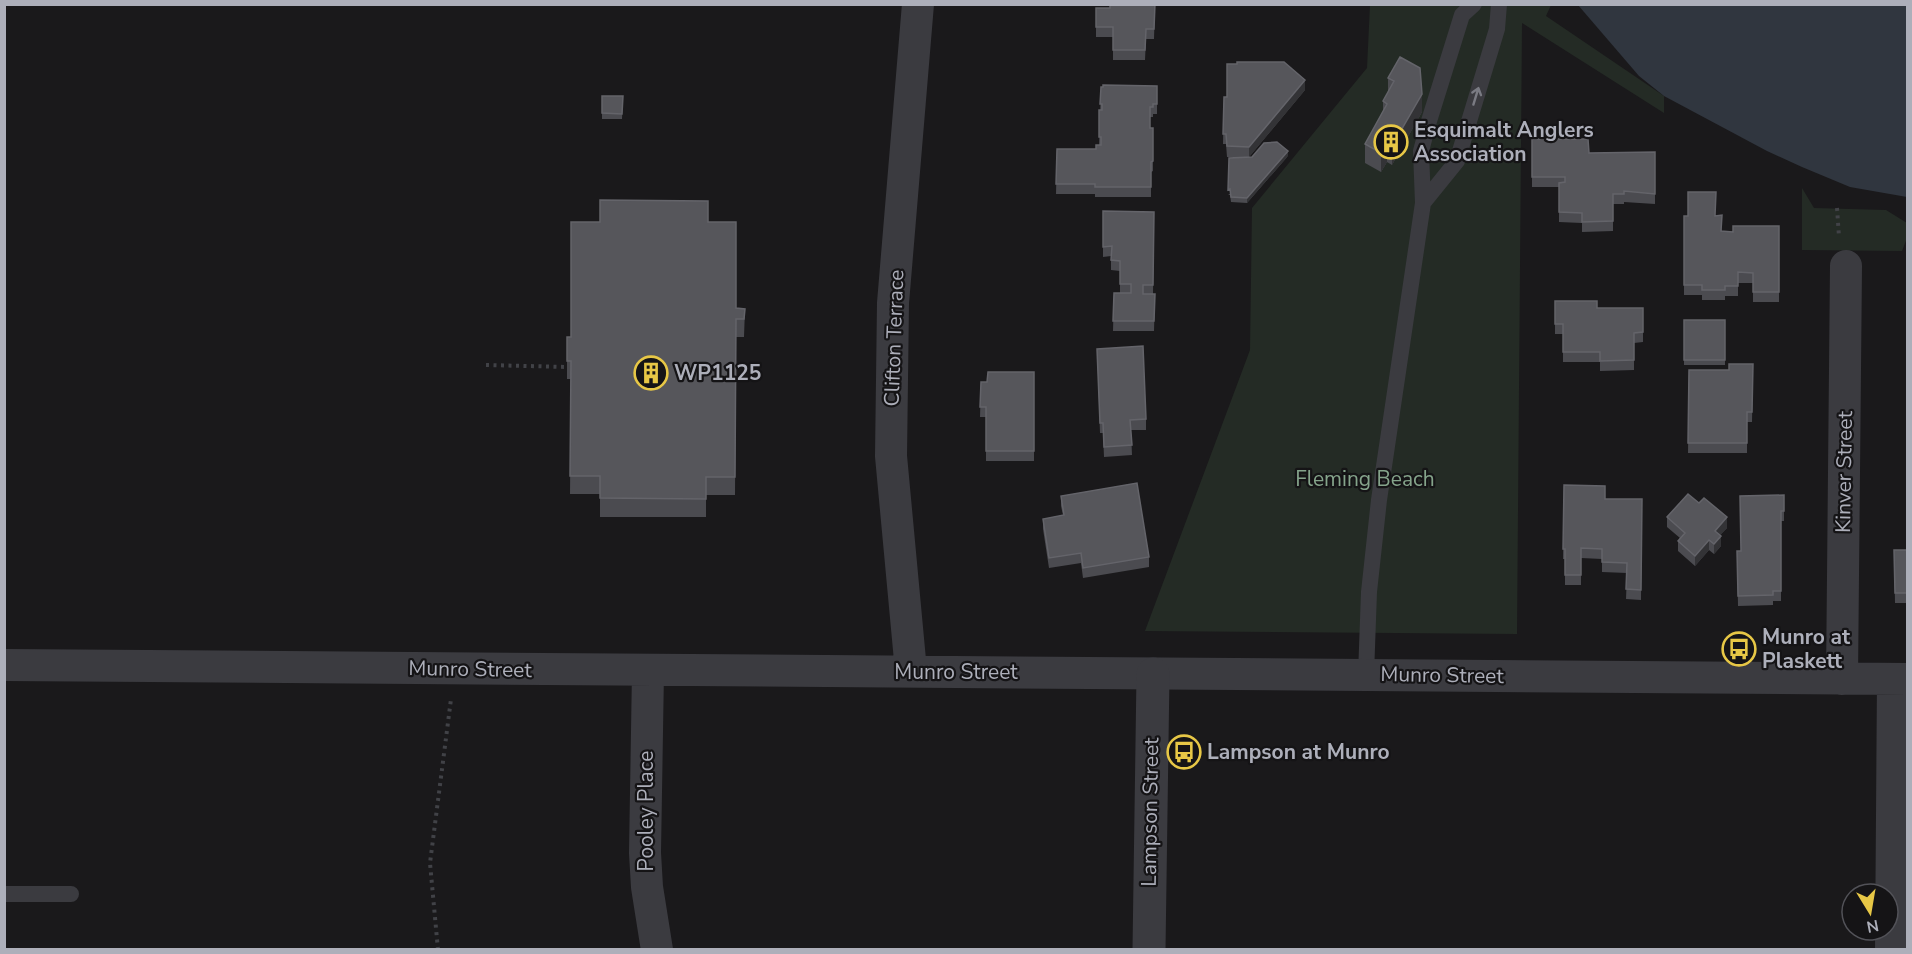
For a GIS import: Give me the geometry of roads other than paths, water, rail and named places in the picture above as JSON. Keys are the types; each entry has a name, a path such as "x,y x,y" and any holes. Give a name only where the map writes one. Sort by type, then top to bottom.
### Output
{"street":[{"name":"Clifton Terrace","path":"911,671 891,456 893,303 918,4"},
{"name":"Kinver Street","path":"1842,254 1842,679"},
{"name":"Munro Street","path":"4,666 1900,679"},
{"name":"Pooley Place","path":"648,671 646,887 657,950"},
{"name":"Lampson Street","path":"1149,950 1153,674"},
{"path":"1891,950 1900,679"}],"lane":[{"path":"1366,675 1369,592 1379,500 1423,203 1421,151 1462,15 1474,4"},
{"path":"1423,203 1457,160 1497,29 1499,4"},
{"path":"4,894 71,894"}],"place":[{"name":"Esquimalt Anglers Association","path":"1391,142"},
{"name":"WP1125","path":"651,373"},
{"name":"Munro at Plaskett","path":"1739,649"},
{"name":"Lampson at Munro","path":"1184,752"}],"park label":[{"name":"Fleming Beach","path":"1365,479"}]}
